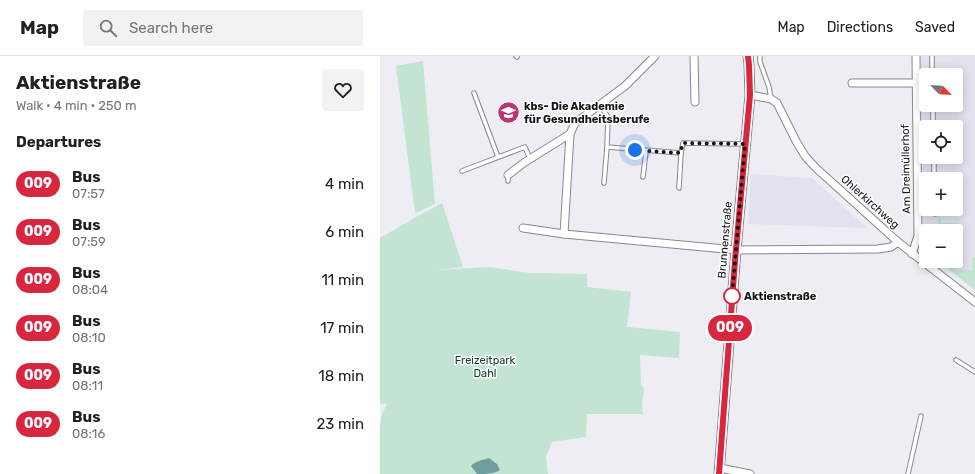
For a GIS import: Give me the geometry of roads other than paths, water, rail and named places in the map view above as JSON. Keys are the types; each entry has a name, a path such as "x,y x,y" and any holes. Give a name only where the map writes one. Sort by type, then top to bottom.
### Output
{"street":[{"path":"564,234 570,134 575,123 625,86 655,56"},
{"path":"694,56 695,102"},
{"name":"Brunnenstraße","path":"720,471 736,250 750,95 748,56"},
{"name":"Am Dreimüllerhof","path":"912,254 918,236 916,56"},
{"path":"852,83 916,83"},
{"path":"750,95 771,99"},
{"name":"Ohlerkirchweg","path":"771,99 778,103 796,141 805,156 816,168 912,254 975,302"},
{"path":"508,178 530,159 570,134"},
{"path":"522,228 564,234 736,250 878,249 891,247 898,242"},
{"path":"720,471 750,474"}],"lane":[{"name":"Ohlerkirchweg","path":"760,56 760,62 769,87 771,99"},
{"path":"932,56 932,68"},
{"path":"474,93 498,157"},
{"path":"600,105 608,117 604,183"},
{"path":"679,188 680,153 683,143 745,144"},
{"path":"462,171 525,147 530,159"},
{"path":"607,147 680,153"},
{"path":"643,177 646,151"},
{"path":"956,360 975,372"},
{"path":"908,474 921,416"}],"water":[{"path":"489,458 497,464 500,470 493,473 477,474 471,466 477,462"}],"place":[{"name":"kbs- Die Akademie für Gesundheitsberufe","path":"509,112"},
{"name":"Aktienstraße","path":"732,296"}],"park label":[{"name":"Freizeitpark Dahl","path":"485,366"}]}
